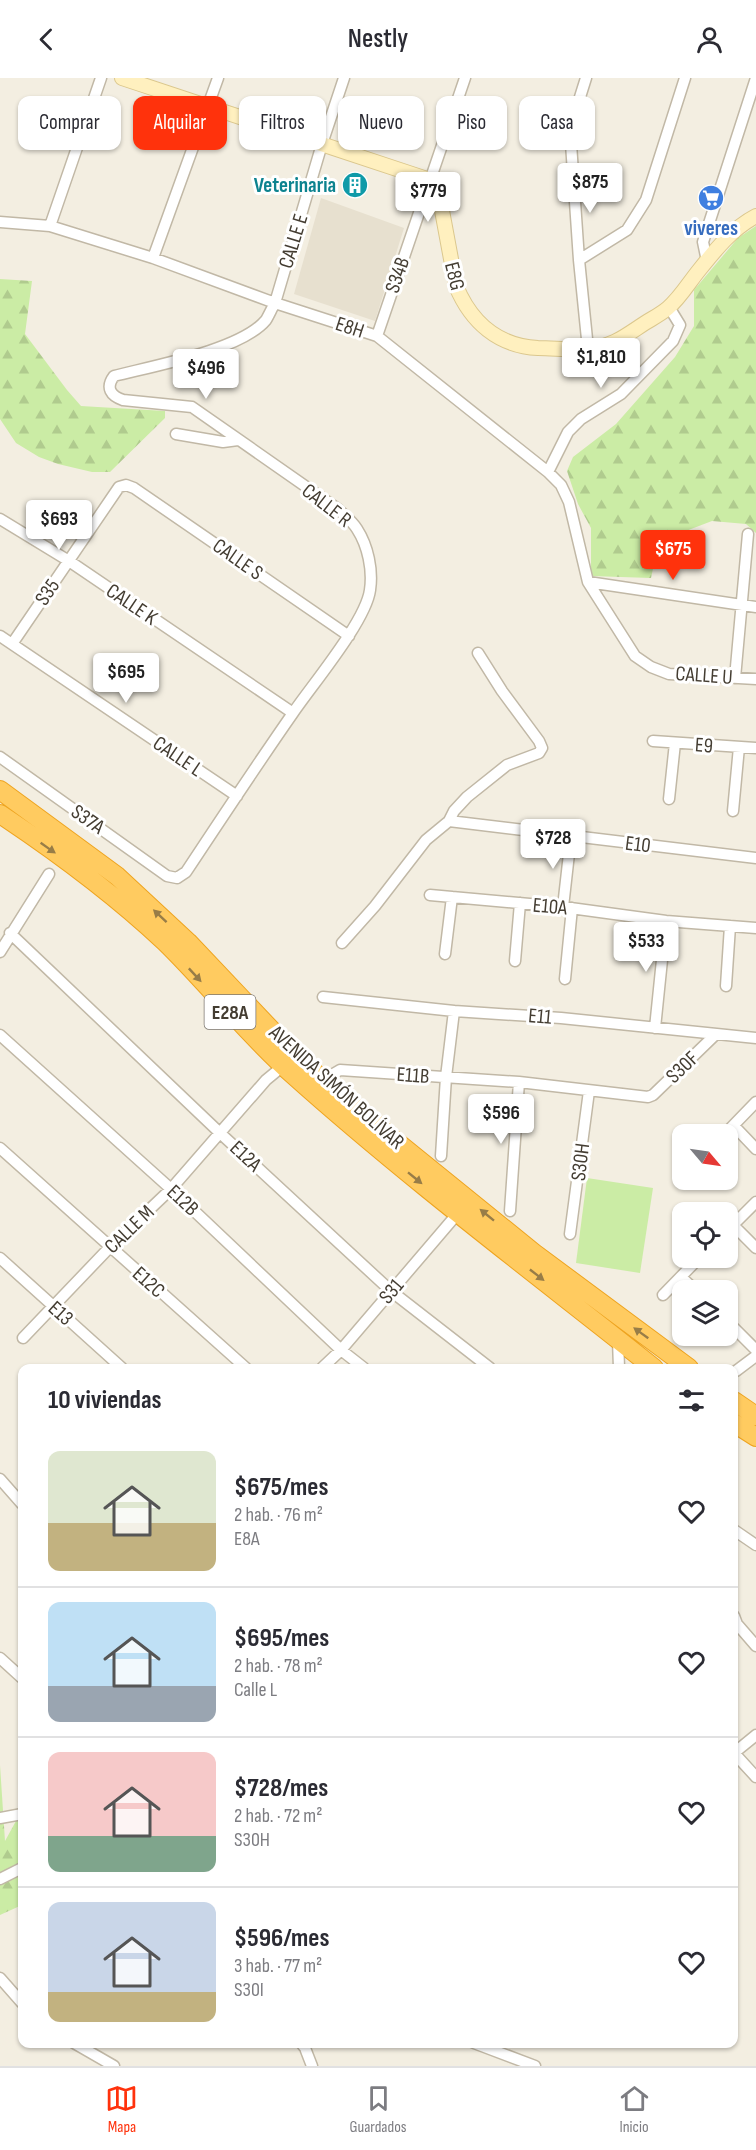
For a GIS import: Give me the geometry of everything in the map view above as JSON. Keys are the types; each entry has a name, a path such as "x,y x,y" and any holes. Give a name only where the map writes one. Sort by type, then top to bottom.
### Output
{"highway":[{"name":"AVENIDA SIMÓN BOLÍVAR","path":"0,790 117,876 188,942 299,1059 323,1080 534,1253 684,1364"},
{"name":"AVENIDA SIMÓN BOLÍVAR","path":"0,814 59,855 164,942 283,1066 397,1164 649,1364"},
{"path":"738,1404 756,1416"},
{"path":"738,1425 756,1437"}],"street":[{"path":"50,226 101,78"},
{"path":"122,78 175,96"},
{"path":"212,96 218,78"},
{"name":"CALLE E","path":"326,132 344,78"},
{"name":"S34B","path":"376,336 465,78"},
{"path":"586,78 570,129 588,349"},
{"path":"579,260 627,230 646,200 685,78"},
{"path":"707,261 704,242 756,78"},
{"path":"326,145 430,180"},
{"path":"153,258 192,150"},
{"name":"CALLE E","path":"275,303 320,150"},
{"name":"E8G","path":"430,180 438,189 456,286 466,307 482,327 497,337 516,344 535,347 588,349 614,344 629,336 669,307 736,229 756,216"},
{"name":"E8H","path":"0,222 50,226 153,258 275,303 376,336 548,472 561,485 569,502 588,582"},
{"name":"CALLE R","path":"177,878 186,873 293,713 349,636 370,593 371,576 368,555 356,528 338,509 192,408 115,398 110,393 110,381 114,376 190,356 249,333 266,320 275,303"},
{"path":"548,472 568,432 581,419 621,394 673,340 680,325 669,307"},
{"path":"176,434 223,442 238,440"},
{"name":"CALLE S","path":"126,485 134,488 349,636"},
{"name":"S35","path":"12,644 119,487 126,485"},
{"name":"CALLE K","path":"0,519 69,561 293,713"},
{"path":"735,678 748,534"},
{"path":"588,582 756,607"},
{"name":"CALLE U","path":"588,582 635,656 651,667 669,674 756,679"},
{"name":"CALLE L","path":"0,636 237,796"},
{"path":"342,943 375,906 426,840 449,821 467,797 499,771 515,761 539,753 542,748 501,691 478,653"},
{"name":"E9","path":"653,741 756,748"},
{"path":"669,799 675,743"},
{"path":"733,811 739,747"},
{"name":"S37A","path":"0,757 167,876 177,878"},
{"name":"E10","path":"449,821 756,858"},
{"path":"565,979 571,836"},
{"path":"0,952 49,873"},
{"name":"E10A","path":"430,895 568,907 666,921 756,928"},
{"path":"445,954 452,897"},
{"path":"515,961 520,903"},
{"path":"655,1028 666,921"},
{"path":"726,986 730,926"},
{"name":"E12A","path":"10,933 220,1133 391,1291 485,1364"},
{"name":"E11","path":"323,997 756,1038"},
{"path":"441,1156 446,1077 454,1011"},
{"name":"E12B","path":"0,1035 171,1189 341,1350 359,1364"},
{"name":"S30F","path":"648,1097 715,1035"},
{"name":"CALLE M","path":"23,1338 110,1246 171,1189 266,1080 283,1066"},
{"name":"E11B","path":"323,1080 340,1070 519,1082 648,1097"},
{"path":"510,1211 519,1082"},
{"name":"S30H","path":"570,1234 589,1091"},
{"path":"736,1124 756,1102"},
{"path":"738,1130 756,1149"},
{"name":"E12C","path":"0,1148 242,1364"},
{"path":"738,1220 756,1202"},
{"name":"S31","path":"326,1364 341,1350 458,1213"},
{"path":"738,1234 756,1248"},
{"name":"E13","path":"0,1258 118,1364"},
{"path":"663,1295 690,1268"},
{"path":"681,1277 684,1280"},
{"path":"738,1332 756,1350"},
{"path":"618,1340 619,1364"},
{"path":"738,1370 756,1356"},
{"path":"0,1479 18,1499"},
{"path":"738,1533 756,1545"},
{"path":"738,1625 756,1646"},
{"path":"0,1658 18,1674"},
{"path":"738,1750 756,1735"},
{"path":"738,1757 756,1777"},
{"path":"0,1818 18,1816"},
{"path":"0,1879 18,1870"},
{"path":"0,1978 18,1998"},
{"path":"83,2048 114,2066"},
{"path":"305,2048 312,2066"},
{"path":"487,2048 535,2066"}],"shaded area":[{"path":"321,198 404,228 375,321 294,294"}],"green space":[{"path":"756,226 756,533 746,524 712,521 678,534 657,550 651,578 591,576 591,528 578,504 567,471 573,457 616,424 675,357 694,326 694,290 738,238"},
{"path":"0,279 32,281 25,334 81,406 165,411 165,418 110,472 92,472 39,457 16,443 0,419"},
{"path":"587,1178 653,1188 640,1273 576,1263"},
{"path":"0,1765 5,1841 18,1817 18,1907 0,1915"}],"place":[{"name":"Veterinaria","path":"355,185"},
{"name":"viveres","path":"711,198"}]}
